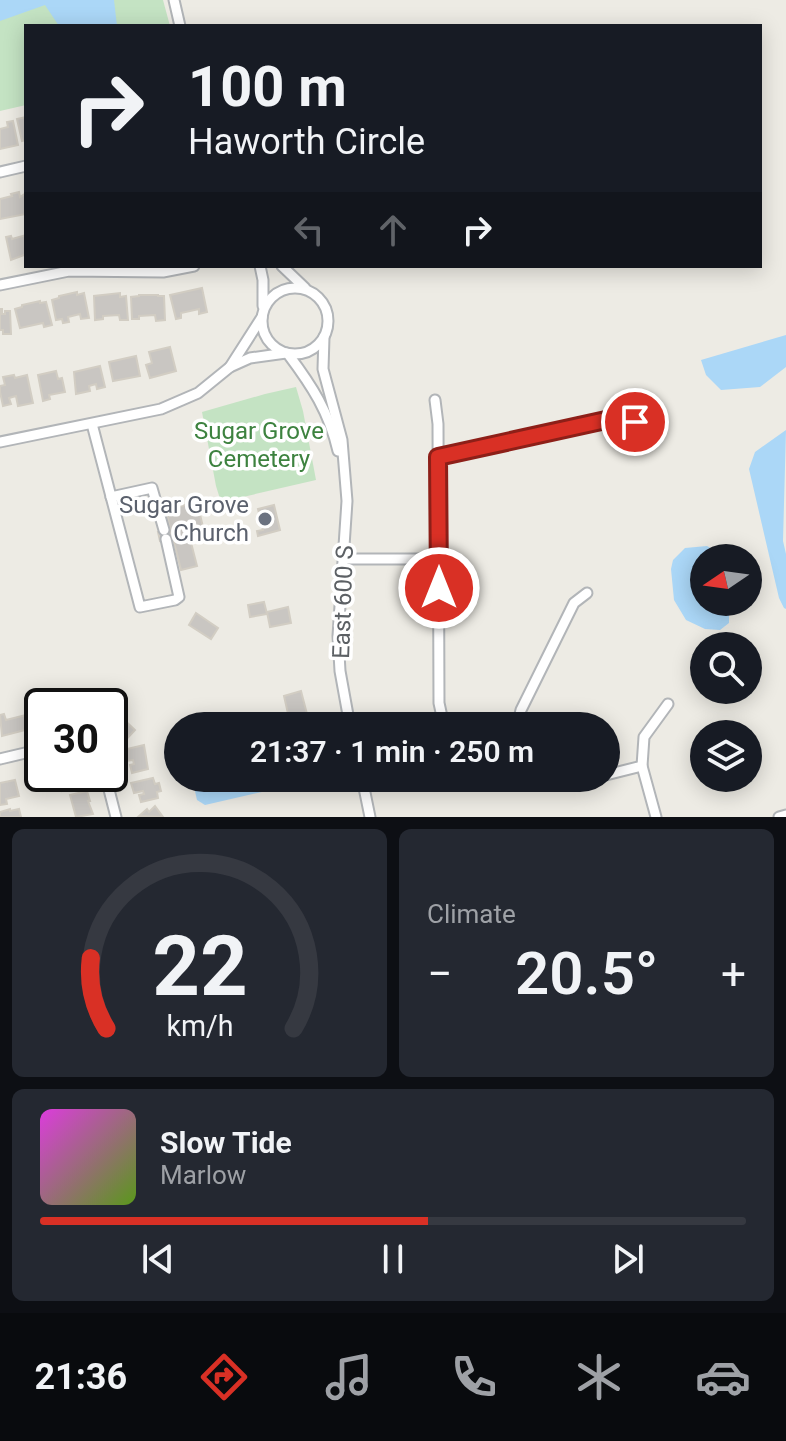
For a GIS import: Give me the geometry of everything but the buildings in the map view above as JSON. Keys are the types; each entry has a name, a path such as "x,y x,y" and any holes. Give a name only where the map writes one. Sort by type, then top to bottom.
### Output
{"street":[{"path":"174,0 180,24"},
{"path":"0,172 24,166"},
{"path":"0,285 69,271 145,268 163,272 184,268"},
{"path":"260,268 263,328 267,338 275,348 287,354 322,404 345,478"},
{"path":"284,268 321,301 327,313 323,369 342,440 345,478"},
{"path":"230,367 272,297 281,291 297,288 308,291"},
{"path":"0,442 175,404 198,393 230,367 262,355 299,354 311,350 324,337"},
{"path":"435,400 438,424 441,712"},
{"path":"438,457 615,418 635,422"},
{"path":"92,424 111,497 140,607 175,600 179,597 152,488 111,497"},
{"name":"East 600 S","path":"345,478 347,512 339,654 348,712"},
{"path":"344,559 438,559"},
{"path":"520,712 574,603 587,593"},
{"path":"656,817 642,766 644,737 668,704"},
{"path":"0,759 24,753"},
{"path":"620,772 642,766"},
{"path":"110,792 116,817"},
{"path":"365,792 370,817"},
{"path":"779,817 786,815"}],"green space":[{"path":"0,0 163,0 169,24 24,24 24,105 0,111"},
{"name":"Sugar Grove Cemetery","path":"296,387 316,480 221,502 202,412"}],"water":[{"path":"0,0 114,0 117,24 58,24 45,5 0,21"},
{"path":"786,335 786,367 760,387 721,390 706,375 701,360"},
{"path":"786,430 783,541 786,554 786,609 779,598 749,469 755,452"},
{"path":"685,548 690,548 690,616 729,616 729,623 720,630 705,629 686,620 674,600 671,569 673,560"},
{"path":"195,792 262,792 205,805 197,800"}],"place":[{"name":"Sugar Grove Church","path":"265,519"}],"route":[{"path":"439,588 438,457 615,418 635,422"}]}
